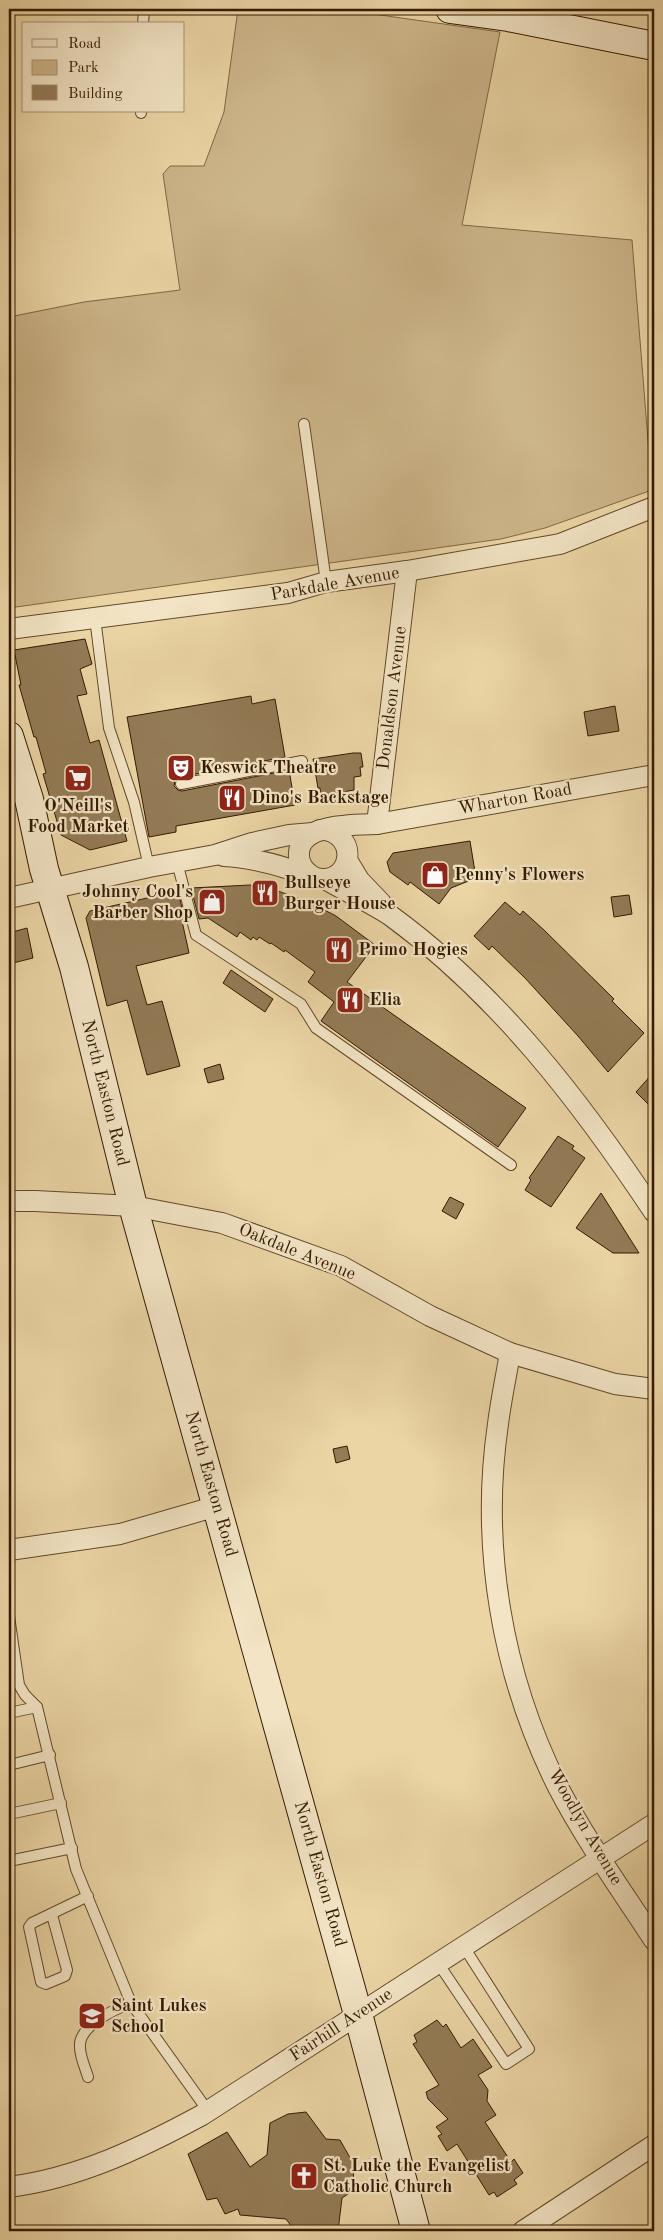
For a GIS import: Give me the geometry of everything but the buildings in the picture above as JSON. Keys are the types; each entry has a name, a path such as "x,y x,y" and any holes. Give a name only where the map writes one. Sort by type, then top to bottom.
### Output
{"main road":[{"path":"450,9 508,17 654,46"},
{"name":"North Easton Road","path":"9,736 29,799 50,888 74,967 133,1206 358,2014 416,2231"}],"street":[{"name":"Parkdale Avenue","path":"9,629 288,593 326,582 406,571 560,544 654,507"},
{"name":"Donaldson Avenue","path":"377,824 406,571"},
{"name":"Wharton Road","path":"214,855 301,833 348,825 377,824 654,775"},
{"name":"Wharton Road","path":"317,878 340,872 359,836 377,824"},
{"path":"413,934 366,888 354,873 346,845 339,836 331,831 316,831 303,841 299,852 303,868 317,878 382,911 438,953 489,1001 567,1089 622,1164 654,1212"},
{"path":"9,898 149,866 214,855 257,860 317,878"},
{"name":"Oakdale Avenue","path":"9,1201 133,1206 222,1223 341,1266 430,1316 510,1353 615,1384 654,1389"},
{"name":"Woodlyn Avenue","path":"510,1353 498,1425 492,1494 495,1572 504,1636 524,1708 558,1787 654,1940"},
{"path":"9,1550 120,1534 217,1506"},
{"name":"Fairhill Avenue","path":"9,2186 73,2174 106,2162 160,2138 208,2111 654,1824"},
{"path":"523,2231 654,2145"}],"lane":[{"path":"143,22 144,9"},
{"path":"304,424 326,582"},
{"path":"95,618 109,728 134,802 149,866"},
{"path":"181,784 302,761"},
{"path":"177,862 196,936 301,1004 316,1028 511,1165"},
{"path":"9,1616 20,1686 25,1695 37,1707 76,1869 131,2003 208,2111"},
{"path":"9,1713 37,1707"},
{"path":"9,1765 50,1755"},
{"path":"9,1814 61,1803"},
{"path":"9,1861 72,1848"},
{"path":"52,1915 67,1970 65,1976 46,1984 41,1982 29,1927 32,1923 88,1896"},
{"path":"438,1963 506,2064 529,2049 464,1947"},
{"path":"88,2077 79,2045 83,2034 107,2013 131,2003"}],"green space":[{"path":"238,9 338,9 500,32 462,225 632,240 652,490 545,528 501,539 9,608 9,317 84,302 180,290 163,174 170,166 204,166 224,112"}],"place":[{"name":"Keswick Theatre","path":"181,768"},
{"name":"O'Neill's Food Market","path":"78,778"},
{"name":"Dino's Backstage","path":"232,798"},
{"name":"Penny's Flowers","path":"435,875"},
{"name":"Bullseye Burger House","path":"265,893"},
{"name":"Johnny Cool's Barber Shop","path":"212,902"},
{"name":"Primo Hogies","path":"339,950"},
{"name":"Elia","path":"350,1000"},
{"name":"Saint Lukes School","path":"92,2016"},
{"name":"St. Luke the Evangelist Catholic Church","path":"304,2176"}]}
